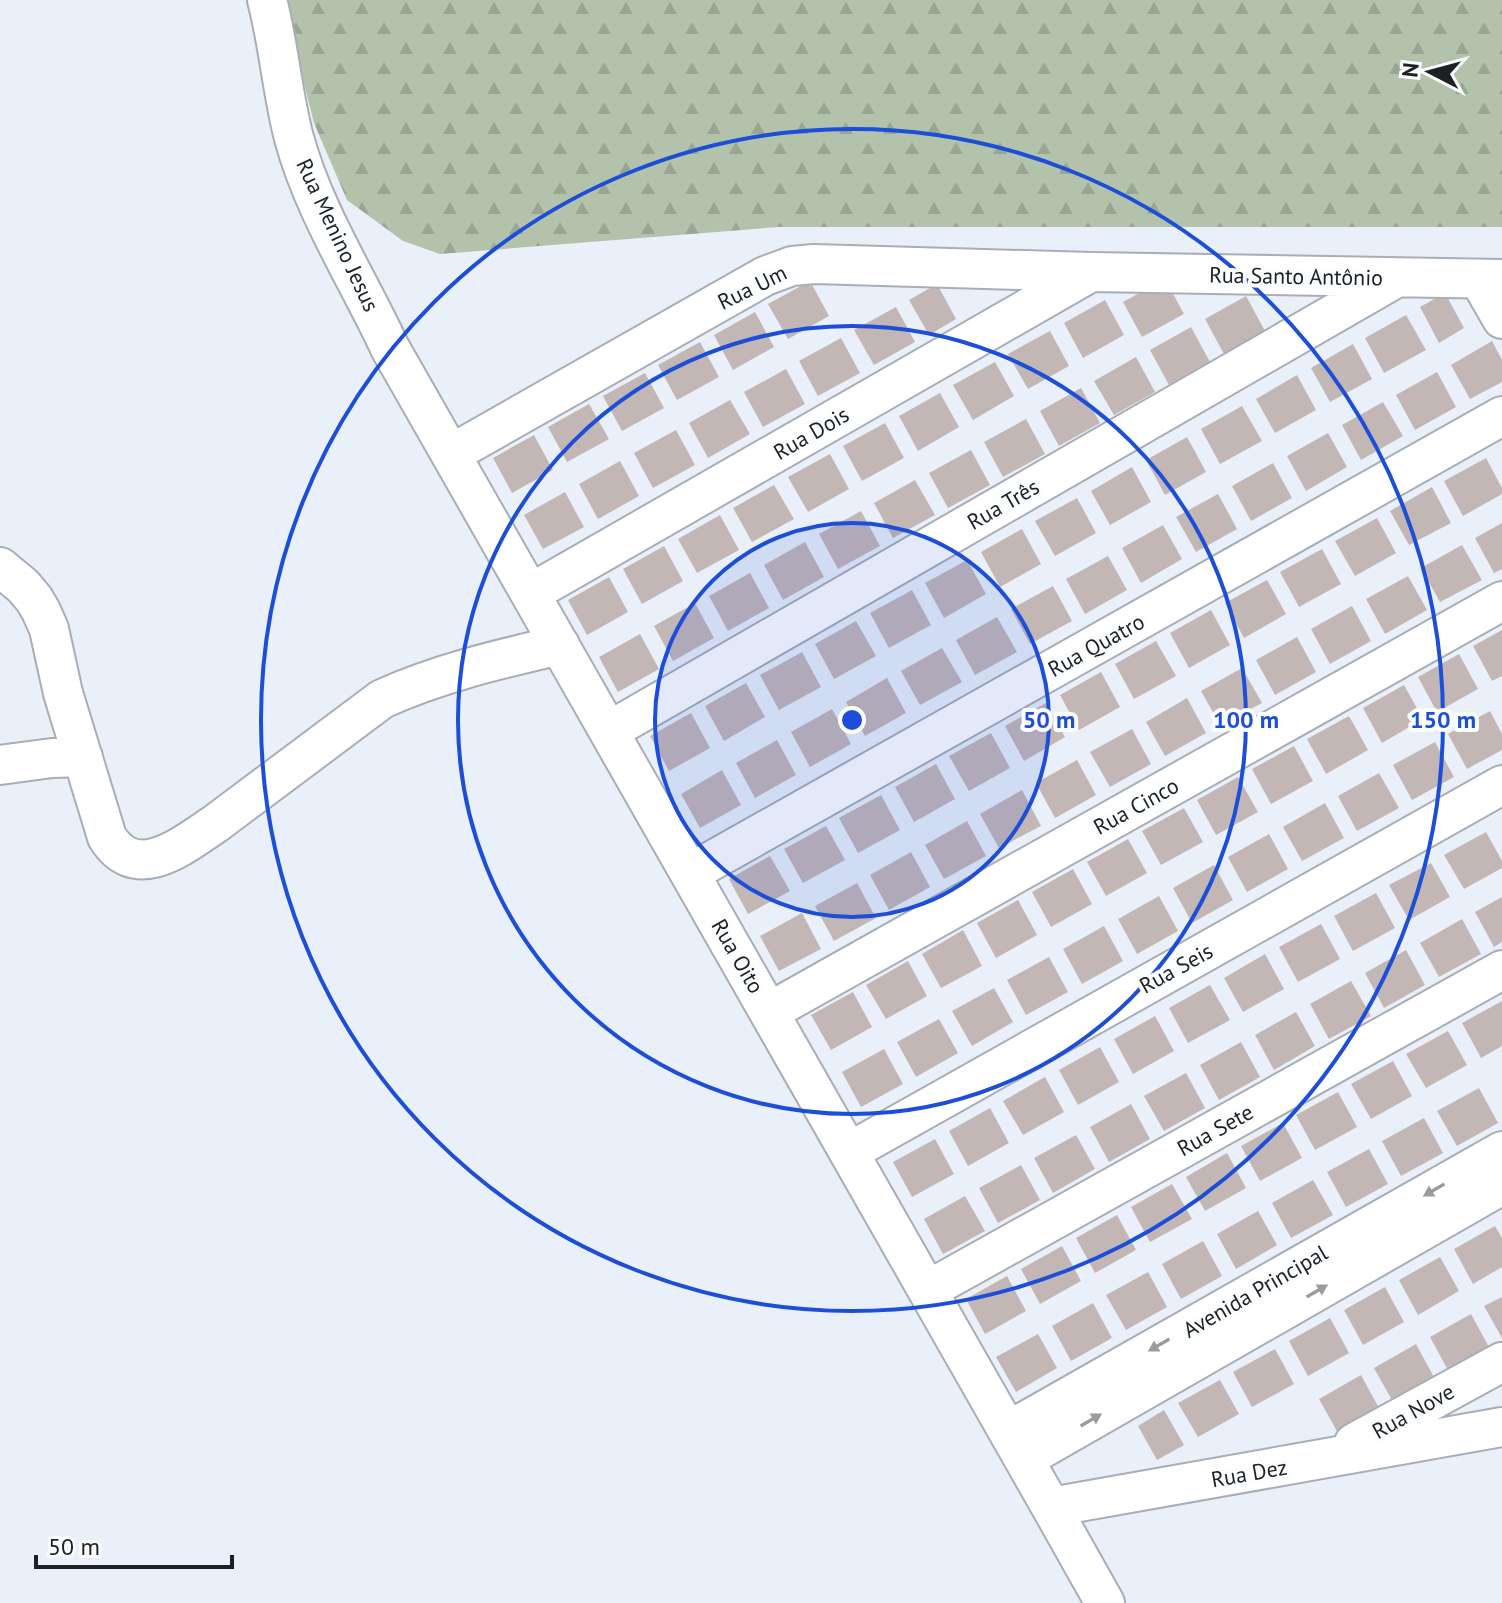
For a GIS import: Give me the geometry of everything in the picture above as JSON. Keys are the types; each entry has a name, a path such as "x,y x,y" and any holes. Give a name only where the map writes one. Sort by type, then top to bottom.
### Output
{"street":[{"name":"Rua Menino Jesus","path":"267,0 294,138 308,179 390,348 451,454"},
{"name":"Rua Um","path":"451,454 765,276 792,266 814,264 1091,272"},
{"name":"Rua Santo Antônio","path":"1091,272 1491,279"},
{"name":"Rua Dois","path":"531,593 1091,272"},
{"name":"Rua Três","path":"609,731 1396,278"},
{"path":"1491,279 1502,319"},
{"name":"Rua Quatro","path":"690,873 1502,416"},
{"name":"Rua Oito","path":"451,454 1016,1445"},
{"path":"0,567 23,586 41,611 49,629 63,693 107,837 112,846 130,859 142,860 174,851 382,699 466,668 560,645"},
{"name":"Rua Cinco","path":"769,1012 1502,601"},
{"path":"0,765 83,757"},
{"name":"Rua Seis","path":"849,1152 1502,785"},
{"name":"Rua Sete","path":"928,1290 1502,970"},
{"name":"Avenida Principal","path":"1016,1445 1502,1151"},
{"name":"Avenida Principal","path":"1016,1445 1502,1185"},
{"name":"Rua Nove","path":"1324,1460 1502,1362"},
{"name":"Rua Dez","path":"1051,1507 1502,1427"},
{"path":"1016,1445 1105,1603"}],"green space":[{"path":"283,0 1502,0 1502,227 779,227 440,254 403,241 347,200 314,123"}],"building":[{"path":"1165,279 1184,314 1142,337 1123,302"},
{"path":"810,281 829,316 788,339 768,304"},
{"path":"937,284 956,319 929,335 909,300"},
{"path":"1445,293 1464,328 1439,343 1420,307"},
{"path":"1246,296 1265,331 1224,354 1205,319"},
{"path":"1105,300 1124,335 1083,358 1064,323"},
{"path":"896,307 915,342 874,365 854,330"},
{"path":"755,312 774,347 733,370 714,335"},
{"path":"1406,315 1426,350 1384,373 1365,338"},
{"path":"1191,327 1210,362 1169,385 1150,350"},
{"path":"1050,331 1069,366 1028,389 1008,354"},
{"path":"841,338 860,373 818,396 799,361"},
{"path":"1492,341 1502,360 1502,382 1470,399 1451,365"},
{"path":"700,342 719,377 677,400 658,365"},
{"path":"1353,344 1372,379 1330,402 1311,368"},
{"path":"1136,357 1155,392 1114,415 1094,381"},
{"path":"995,362 1014,396 973,420 953,385"},
{"path":"786,369 805,404 763,427 744,392"},
{"path":"1437,372 1456,407 1415,430 1396,395"},
{"path":"645,373 664,408 622,431 603,396"},
{"path":"1297,375 1316,410 1275,433 1256,399"},
{"path":"1081,388 1100,423 1059,446 1040,411"},
{"path":"940,393 959,427 918,451 899,416"},
{"path":"730,400 750,434 708,458 689,423"},
{"path":"1383,402 1403,436 1361,460 1342,425"},
{"path":"589,404 609,439 567,462 548,427"},
{"path":"1242,406 1262,441 1220,464 1201,429"},
{"path":"1026,419 1045,454 1003,477 984,442"},
{"path":"885,423 904,458 862,481 843,446"},
{"path":"676,430 695,465 653,488 634,453"},
{"path":"1328,433 1347,467 1306,491 1287,456"},
{"path":"534,435 553,470 512,493 493,458"},
{"path":"1187,437 1206,472 1165,495 1146,460"},
{"path":"971,450 990,485 948,508 929,473"},
{"path":"830,454 849,489 808,512 788,477"},
{"path":"1486,458 1502,488 1502,494 1463,516 1444,481"},
{"path":"620,461 639,496 598,519 579,484"},
{"path":"1273,463 1292,498 1251,521 1232,486"},
{"path":"1132,467 1151,502 1110,525 1091,491"},
{"path":"915,480 935,515 893,538 874,503"},
{"path":"774,485 794,519 752,542 733,508"},
{"path":"1432,487 1451,523 1409,545 1390,511"},
{"path":"565,492 584,527 543,549 524,515"},
{"path":"1218,494 1237,529 1196,552 1176,517"},
{"path":"1077,498 1096,533 1055,556 1035,521"},
{"path":"861,511 880,546 838,569 819,534"},
{"path":"720,515 739,550 697,573 678,539"},
{"path":"1377,518 1396,553 1355,576 1335,541"},
{"path":"1502,523 1502,569 1494,573 1475,538"},
{"path":"1163,525 1182,559 1141,583 1122,548"},
{"path":"1022,529 1041,564 1000,587 981,552"},
{"path":"805,542 824,577 783,600 764,565"},
{"path":"1462,545 1482,580 1440,602 1421,568"},
{"path":"664,546 683,581 642,604 623,569"},
{"path":"1322,549 1341,584 1299,607 1280,572"},
{"path":"1108,556 1127,590 1085,614 1066,579"},
{"path":"967,560 986,594 944,618 925,583"},
{"path":"750,573 769,608 728,631 709,596"},
{"path":"1408,576 1427,610 1385,634 1366,599"},
{"path":"609,577 628,612 587,635 568,600"},
{"path":"1267,580 1286,614 1244,638 1225,603"},
{"path":"1053,586 1072,621 1030,644 1011,609"},
{"path":"912,590 931,625 889,648 870,613"},
{"path":"695,603 714,638 673,661 654,626"},
{"path":"1352,606 1371,641 1330,664 1311,629"},
{"path":"1211,610 1230,645 1189,668 1170,633"},
{"path":"997,617 1017,652 975,675 956,640"},
{"path":"856,621 876,656 834,679 815,644"},
{"path":"1502,630 1502,676 1492,681 1473,646"},
{"path":"640,634 659,669 618,692 599,657"},
{"path":"1297,637 1316,672 1275,695 1256,660"},
{"path":"1156,641 1176,676 1134,699 1115,664"},
{"path":"942,648 962,682 920,705 901,671"},
{"path":"802,652 821,687 779,710 760,675"},
{"path":"1459,654 1478,689 1437,712 1418,677"},
{"path":"1242,668 1262,703 1220,725 1201,691"},
{"path":"1101,672 1120,707 1079,730 1060,695"},
{"path":"887,678 906,713 865,736 846,702"},
{"path":"746,683 765,717 724,741 705,706"},
{"path":"1404,685 1423,719 1382,743 1363,708"},
{"path":"1187,698 1206,733 1165,756 1146,722"},
{"path":"1046,703 1065,737 1024,761 1005,726"},
{"path":"832,709 851,744 810,767 791,732"},
{"path":"1490,711 1502,734 1502,750 1467,769 1448,734"},
{"path":"691,713 710,748 669,771 650,736"},
{"path":"1349,716 1368,750 1326,774 1307,739"},
{"path":"1132,729 1151,764 1110,787 1090,752"},
{"path":"991,733 1010,768 969,791 949,756"},
{"path":"777,740 796,775 755,798 736,763"},
{"path":"1435,742 1454,777 1412,800 1393,765"},
{"path":"1294,746 1313,781 1271,804 1252,769"},
{"path":"1077,760 1096,795 1055,818 1036,783"},
{"path":"936,764 955,799 914,822 895,787"},
{"path":"722,770 741,805 700,828 681,794"},
{"path":"1379,773 1399,808 1357,831 1338,796"},
{"path":"1238,777 1258,812 1216,835 1197,800"},
{"path":"1022,790 1041,826 999,848 980,814"},
{"path":"881,795 900,830 858,853 839,818"},
{"path":"1325,803 1344,838 1302,861 1283,827"},
{"path":"1184,808 1203,842 1161,865 1142,831"},
{"path":"967,821 986,856 944,879 925,845"},
{"path":"826,826 845,860 803,883 784,849"},
{"path":"1486,832 1502,861 1502,868 1464,889 1444,855"},
{"path":"1269,834 1288,869 1247,892 1228,857"},
{"path":"1128,839 1147,873 1106,896 1087,862"},
{"path":"911,852 930,887 889,910 870,875"},
{"path":"770,856 790,891 748,914 729,879"},
{"path":"1431,863 1450,897 1409,920 1389,885"},
{"path":"1214,865 1233,900 1192,923 1173,888"},
{"path":"1073,869 1092,904 1051,927 1032,892"},
{"path":"857,883 876,918 834,941 815,906"},
{"path":"1376,893 1395,928 1353,951 1334,916"},
{"path":"1159,896 1178,931 1137,954 1118,919"},
{"path":"1502,897 1502,942 1494,947 1475,912"},
{"path":"1018,900 1037,935 996,958 977,923"},
{"path":"802,913 821,949 779,971 760,936"},
{"path":"1462,919 1481,954 1439,977 1420,943"},
{"path":"1321,924 1340,959 1298,982 1279,947"},
{"path":"1104,926 1123,961 1082,984 1063,949"},
{"path":"963,930 982,966 941,988 922,954"},
{"path":"1406,950 1425,985 1384,1008 1365,973"},
{"path":"1265,954 1284,989 1243,1012 1224,978"},
{"path":"1049,957 1068,992 1026,1015 1007,980"},
{"path":"908,961 927,996 886,1019 866,985"},
{"path":"1351,981 1371,1016 1329,1039 1310,1004"},
{"path":"1210,985 1230,1020 1188,1043 1169,1008"},
{"path":"994,988 1013,1022 972,1046 952,1011"},
{"path":"853,992 872,1027 831,1050 811,1015"},
{"path":"1502,1001 1502,1046 1481,1058 1462,1023"},
{"path":"1296,1012 1315,1046 1274,1070 1255,1035"},
{"path":"1155,1016 1174,1051 1133,1074 1114,1039"},
{"path":"939,1019 958,1053 916,1077 897,1042"},
{"path":"1448,1031 1467,1065 1426,1088 1406,1054"},
{"path":"1241,1042 1260,1077 1219,1100 1200,1065"},
{"path":"1100,1047 1119,1082 1078,1105 1059,1070"},
{"path":"884,1049 903,1084 861,1107 842,1072"},
{"path":"1393,1061 1412,1096 1371,1119 1351,1084"},
{"path":"1186,1073 1205,1108 1164,1131 1144,1096"},
{"path":"1045,1077 1064,1112 1023,1135 1003,1101"},
{"path":"1479,1088 1498,1123 1457,1146 1437,1111"},
{"path":"1338,1092 1357,1127 1315,1150 1296,1115"},
{"path":"1131,1104 1150,1139 1109,1162 1090,1127"},
{"path":"990,1108 1009,1143 968,1166 949,1131"},
{"path":"1424,1118 1443,1153 1401,1176 1382,1141"},
{"path":"1283,1123 1302,1158 1260,1181 1241,1146"},
{"path":"1076,1135 1095,1169 1053,1193 1034,1158"},
{"path":"935,1139 954,1174 912,1197 893,1162"},
{"path":"1369,1149 1388,1184 1346,1207 1327,1172"},
{"path":"1227,1153 1246,1188 1205,1211 1186,1177"},
{"path":"1021,1165 1040,1200 998,1223 979,1188"},
{"path":"1313,1180 1333,1215 1291,1238 1272,1203"},
{"path":"1172,1184 1192,1219 1150,1242 1131,1207"},
{"path":"965,1196 985,1231 943,1254 924,1219"},
{"path":"1258,1211 1277,1245 1236,1269 1217,1234"},
{"path":"1117,1215 1136,1250 1095,1273 1076,1238"},
{"path":"1495,1226 1502,1238 1502,1267 1473,1284 1454,1249"},
{"path":"1203,1241 1222,1276 1181,1299 1162,1264"},
{"path":"1062,1246 1081,1281 1040,1304 1021,1269"},
{"path":"1440,1257 1459,1291 1418,1315 1399,1280"},
{"path":"1148,1272 1167,1307 1126,1330 1106,1295"},
{"path":"1007,1276 1026,1311 985,1334 966,1299"},
{"path":"1385,1287 1404,1322 1363,1345 1344,1310"},
{"path":"1502,1297 1502,1338 1484,1306"},
{"path":"1093,1303 1112,1338 1071,1361 1052,1326"},
{"path":"1471,1314 1490,1349 1449,1372 1430,1337"},
{"path":"1330,1318 1349,1353 1308,1376 1289,1341"},
{"path":"1038,1334 1057,1368 1016,1392 996,1357"},
{"path":"1416,1344 1435,1379 1393,1402 1374,1368"},
{"path":"1275,1349 1294,1384 1252,1407 1233,1372"},
{"path":"1361,1375 1380,1410 1338,1433 1319,1399"},
{"path":"1220,1380 1239,1414 1198,1437 1178,1403"},
{"path":"1164,1410 1184,1445 1157,1460 1138,1426"}]}
